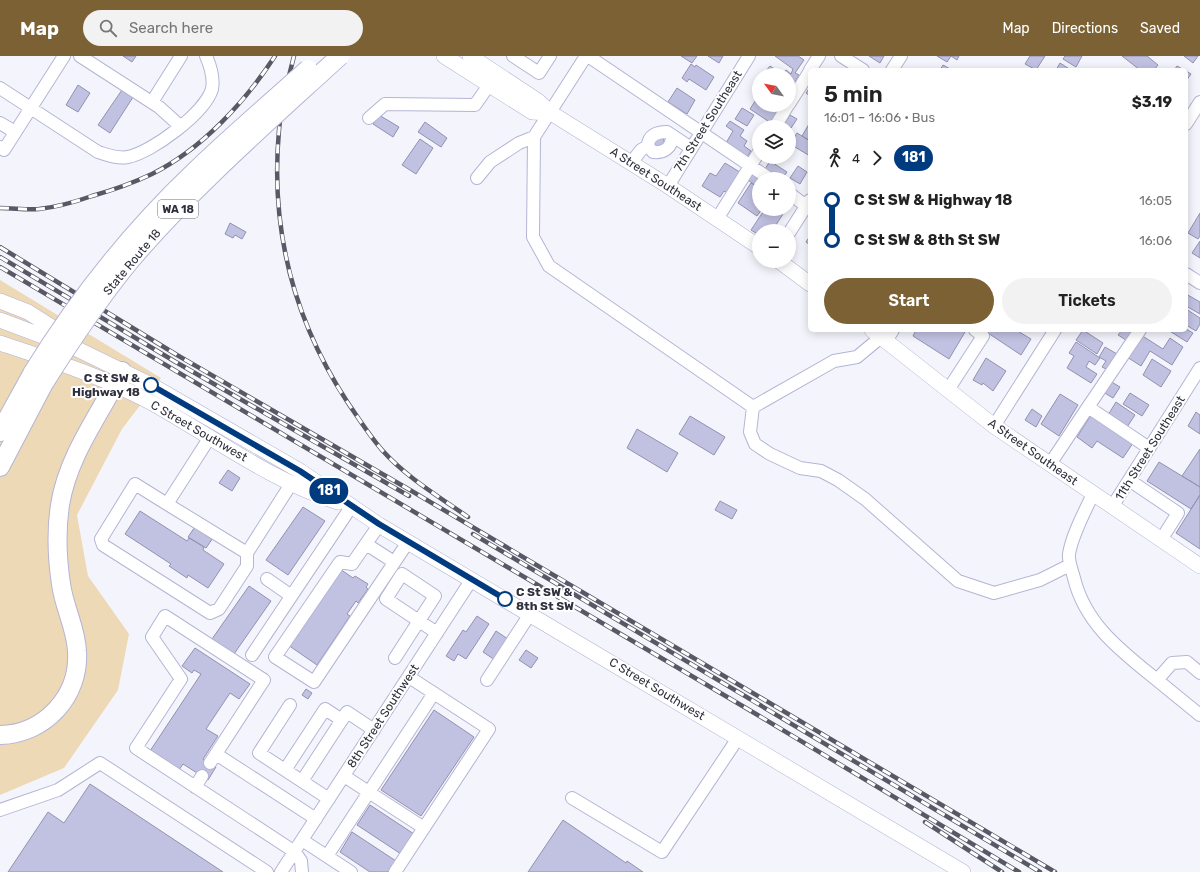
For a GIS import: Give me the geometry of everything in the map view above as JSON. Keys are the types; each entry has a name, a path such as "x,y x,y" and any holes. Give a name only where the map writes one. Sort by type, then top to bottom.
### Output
{"highway":[{"path":"249,120 282,79 305,56"},
{"name":"State Route 18","path":"0,466 38,378 71,313 125,245 178,187 249,120 322,56"},
{"name":"State Route 18","path":"0,432 38,378 150,239 194,194 340,56"},
{"path":"0,417 38,378"},
{"path":"0,735 26,731 43,722 61,705 74,680 77,652 75,638 61,585 57,548 60,505 69,473 81,445 119,378"}],"main road":[{"name":"A Street Southeast","path":"444,56 532,112 551,113"},
{"name":"A Street Southeast","path":"470,56 538,101 551,113 668,186 752,242"},
{"path":"788,268 808,283"},
{"path":"0,301 28,312 46,322 101,360"},
{"name":"C Street Southwest","path":"0,320 101,360 119,378 152,403 210,437 291,484 316,495 351,506"},
{"name":"A Street Southeast","path":"883,334 948,390 994,426 1200,566"},
{"name":"C Street Southwest","path":"0,343 119,378 181,401 294,468 408,542 963,872"},
{"path":"0,350 21,350"}],"street":[{"path":"0,147 4,150 64,56"},
{"path":"80,56 152,102 180,126"},
{"path":"152,102 181,56"},
{"path":"513,56 540,73 550,56"},
{"path":"477,178 490,162 519,143 534,137 587,56 760,172"},
{"name":"7th Street Southeast","path":"668,186 749,56"},
{"path":"811,68 819,56"},
{"path":"841,56 860,68"},
{"path":"893,68 901,56"},
{"path":"0,88 98,152 114,157 128,157 144,152 161,141 205,103 212,88 212,76 207,57"},
{"path":"796,93 808,73"},
{"path":"369,118 385,104 476,105 489,85"},
{"path":"1188,121 1200,102"},
{"path":"0,123 15,132"},
{"path":"631,163 641,150 648,146 653,152 661,152 668,148 672,142 672,136 691,148"},
{"path":"534,137 533,237 549,266 753,407"},
{"path":"717,219 751,165"},
{"path":"796,198 808,207 796,224"},
{"path":"1188,275 1200,283"},
{"path":"948,390 983,336 978,332"},
{"path":"994,426 1054,332"},
{"path":"1050,464 1139,332"},
{"path":"753,407 834,362 857,357 883,334"},
{"name":"11th Street Southeast","path":"1112,507 1200,368"},
{"path":"753,407 750,432 755,444 770,454 800,468 821,471 838,480 865,499 958,581 994,593 1040,580 1070,565"},
{"path":"1088,407 1149,448"},
{"path":"167,504 210,437"},
{"path":"1129,480 1178,513 1161,540"},
{"path":"247,553 135,484 101,540 103,545 210,613 219,609 247,566 247,553 291,484"},
{"path":"1093,494 1079,524 1069,554 1070,565 1077,590 1092,621 1116,647 1200,714"},
{"path":"252,655 290,595 351,506"},
{"path":"379,524 352,564 340,562 275,657 314,682 408,542"},
{"path":"366,544 394,562"},
{"path":"267,579 290,595"},
{"name":"8th Street Southwest","path":"281,872 472,579"},
{"path":"487,680 530,614"},
{"path":"302,872 301,860 294,852 136,748 181,679 152,637 166,616 264,680 213,759 316,819"},
{"path":"395,658 419,621 437,633"},
{"path":"1157,680 1172,663 1187,662 1200,673"},
{"path":"395,872 488,729 409,677"},
{"path":"327,856 434,693"},
{"path":"290,705 259,753 329,799"},
{"path":"285,770 325,709 342,720"},
{"path":"302,781 347,712 374,730"},
{"path":"572,798 662,852 738,738"},
{"path":"0,810 58,790 100,763 267,872"},
{"path":"195,787 202,776"},
{"path":"344,776 424,828"},
{"path":"302,840 351,872"}],"shaded area":[{"path":"0,280 161,378 122,429 77,515 88,576 129,634 118,690 64,768 0,795"}],"building":[{"path":"123,56 136,56 132,62"},
{"path":"681,56 697,56 692,63"},
{"path":"708,56 723,56 719,63"},
{"path":"775,56 798,56 804,60 796,72 796,68 792,68"},
{"path":"869,56 884,56 880,63"},
{"path":"937,56 951,56 947,62"},
{"path":"951,56 959,56 957,60"},
{"path":"1030,56 1045,56 1037,68 1032,68 1025,64"},
{"path":"1065,56 1082,56 1076,67 1063,59"},
{"path":"1122,56 1147,56 1158,65 1156,68 1137,68"},
{"path":"1184,56 1198,56 1193,63"},
{"path":"1060,63 1068,68 1057,68"},
{"path":"691,64 695,67 696,65 714,77 706,90 689,79 687,82 682,78"},
{"path":"943,65 948,68 941,68"},
{"path":"78,85 90,93 78,112 66,105"},
{"path":"124,87 135,94 110,133 98,125"},
{"path":"677,88 695,100 687,114 668,102"},
{"path":"742,108 754,115 747,126 735,119"},
{"path":"754,112 782,112 777,120 766,120"},
{"path":"379,115 399,127 393,137 373,124"},
{"path":"790,115 797,119 796,120 787,120"},
{"path":"730,121 744,130 740,136 747,141 744,146 751,151 747,157 726,143 733,131 726,126"},
{"path":"425,122 447,138 441,147 418,132"},
{"path":"808,126 808,140 802,136"},
{"path":"797,133 808,140 808,155 796,148"},
{"path":"663,136 665,146 655,148 653,137"},
{"path":"420,139 433,148 416,174 402,165"},
{"path":"725,163 743,174 730,194 724,191 720,197 702,186 710,173 716,176"},
{"path":"768,164 775,164 787,172 770,172 765,169"},
{"path":"798,166 807,172 800,184 796,182 796,172 794,172"},
{"path":"752,173 752,183 748,180"},
{"path":"751,183 752,184 752,213 738,203"},
{"path":"1200,213 1200,236 1198,239 1188,233"},
{"path":"760,216 782,216 777,224 755,224"},
{"path":"230,223 246,232 242,239 235,235 233,238 225,234"},
{"path":"1200,241 1200,258 1192,253"},
{"path":"1188,295 1200,302 1200,314 1188,307"},
{"path":"1188,310 1200,318 1200,324 1196,331 1188,326"},
{"path":"1188,330 1193,333 1187,342 1171,332 1188,332"},
{"path":"915,332 965,332 949,359 913,336"},
{"path":"1019,332 1031,339 1021,355 988,333"},
{"path":"1082,332 1086,332 1103,343 1097,354 1076,340"},
{"path":"1120,332 1131,332 1126,340 1118,335"},
{"path":"1141,335 1163,349 1170,338 1183,347 1172,365 1150,351 1141,366 1127,357"},
{"path":"1076,342 1100,358 1095,365 1089,361 1086,367 1097,374 1091,383 1067,368 1074,356 1069,353"},
{"path":"1105,347 1117,354 1108,370 1102,367 1106,361 1099,357"},
{"path":"986,358 1006,371 993,391 983,383 982,385 973,380"},
{"path":"1152,359 1171,371 1161,387 1143,375"},
{"path":"1110,381 1120,387 1113,398 1103,392"},
{"path":"1130,393 1149,405 1142,416 1123,404"},
{"path":"1060,394 1078,405 1059,436 1041,424"},
{"path":"1116,402 1135,415 1127,427 1108,415"},
{"path":"1032,409 1042,416 1036,427 1025,420"},
{"path":"1196,412 1200,415 1200,434 1188,426"},
{"path":"1091,415 1133,443 1123,458 1097,441 1092,448 1077,437"},
{"path":"690,416 725,437 714,455 679,434"},
{"path":"637,429 678,453 667,472 627,448"},
{"path":"1200,449 1200,487 1182,476"},
{"path":"1159,462 1200,487 1200,495 1191,509 1147,481"},
{"path":"228,470 240,478 232,491 219,483"},
{"path":"1200,495 1200,549 1176,533"},
{"path":"720,501 737,510 732,519 715,510"},
{"path":"303,507 325,521 288,575 266,560"},
{"path":"140,511 187,541 189,538 204,547 203,550 224,564 208,588 188,575 187,578 169,566 171,564 125,534"},
{"path":"199,521 217,532 206,548 188,537"},
{"path":"340,569 353,578 355,576 368,584 366,587 368,589 358,603 356,601 347,614 350,616 317,665 288,645"},
{"path":"249,586 271,601 234,654 212,639"},
{"path":"477,616 489,624 466,659 458,654 454,661 446,656 463,630 466,632"},
{"path":"496,631 508,639 495,660 483,652"},
{"path":"195,648 250,684 239,699 230,693 206,729 218,736 203,759 216,767 208,780 183,764 179,770 150,751 201,674 194,670 192,673 182,666"},
{"path":"526,650 538,658 531,668 519,660"},
{"path":"306,689 312,693 308,699 302,695"},
{"path":"434,710 474,737 421,816 381,790"},
{"path":"90,784 223,872 8,872 48,812 64,823"},
{"path":"370,805 414,834 401,854 357,825"},
{"path":"563,820 626,863 627,861 643,872 528,872"},
{"path":"352,832 396,861 389,872 370,872 340,852"}],"railway":[{"path":"0,208 34,209 59,206 115,189 152,174 170,164 188,151 221,123 250,90 275,56"},
{"path":"294,56 281,111 277,167 278,203 283,238 290,273 300,307 313,340 329,372 348,403 377,444 391,460 412,478 468,517"},
{"path":"0,247 177,355 410,490 1055,872"},
{"path":"0,257 174,361 409,496"},
{"path":"0,267 756,714 1019,872"},
{"path":"473,534 1040,872"},
{"path":"925,822 1002,872"}],"bus line":[{"name":"181","path":"151,385 300,471 379,524 505,599"}],"place":[{"name":"C St SW & Highway 18","path":"151,385"},
{"name":"C St SW & 8th St SW","path":"505,599"}]}
